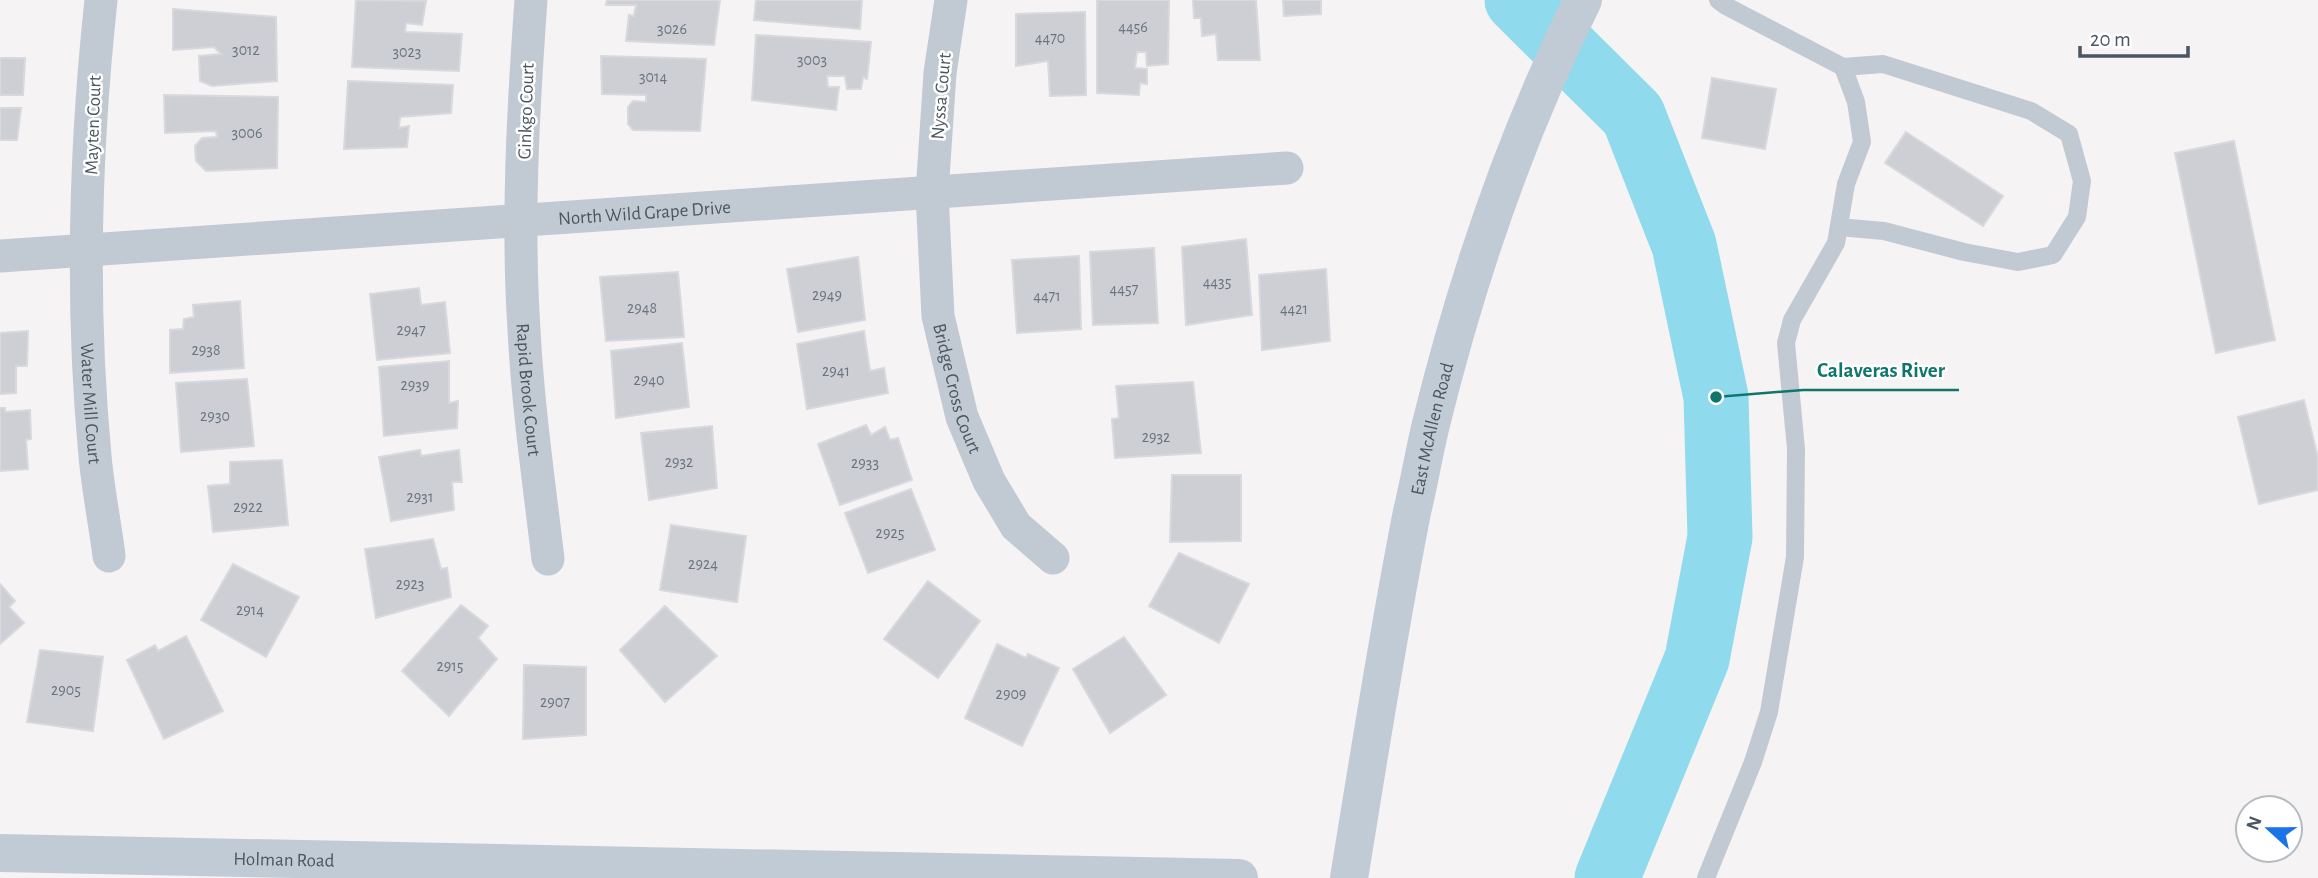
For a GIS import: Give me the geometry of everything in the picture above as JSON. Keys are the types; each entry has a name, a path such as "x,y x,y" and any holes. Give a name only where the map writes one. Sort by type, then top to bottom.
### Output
{"street":[{"name":"Mayten Court","path":"87,250 92,81 101,0"},
{"name":"Ginkgo Court","path":"520,222 531,0"},
{"name":"Nyssa Court","path":"932,193 940,73 951,0"},
{"name":"East McAllen Road","path":"1349,878 1399,579 1430,426 1456,329 1516,150 1583,0"},
{"name":"North Wild Grape Drive","path":"0,256 1287,168"},
{"name":"Bridge Cross Court","path":"932,193 938,316 962,417 989,481 1016,526 1053,558"},
{"name":"Rapid Brook Court","path":"520,222 524,331 548,559"},
{"name":"Water Mill Court","path":"87,250 95,458 109,556"},
{"name":"Holman Road","path":"0,853 378,870 1239,878"}],"lane":[{"path":"1718,0 1843,67 1883,64 2032,111 2069,134 2082,181 2077,217 2053,255 2018,262 1964,252 1884,231 1839,227"},
{"path":"1706,878 1753,762 1769,712 1795,557 1796,449 1786,344 1792,320 1836,243 1846,184 1862,142 1856,102 1843,67"}],"building":[{"path":"356,0 426,1 422,25 406,23 405,32 462,34 459,71 352,67"},
{"path":"607,0 720,0 714,45 626,41 629,15 634,16 636,5 606,5"},
{"path":"756,0 862,0 860,29 754,20"},
{"path":"1097,0 1169,0 1168,64 1147,66 1146,52 1137,52 1135,68 1147,69 1147,84 1140,83 1139,95 1097,93"},
{"path":"1193,0 1256,0 1260,60 1218,60 1216,34 1202,36 1201,18 1194,18"},
{"path":"1283,0 1321,0 1321,14 1284,16"},
{"path":"173,9 276,17 277,81 212,86 200,81 199,56 221,54 214,47 173,50"},
{"path":"1085,12 1086,95 1050,96 1048,61 1016,66 1016,14"},
{"path":"756,35 871,42 867,79 863,77 861,89 847,89 845,76 827,76 828,87 839,87 836,110 752,100"},
{"path":"601,56 706,59 700,131 633,130 628,124 628,107 633,101 646,102 646,95 602,94"},
{"path":"0,58 25,58 23,95 0,95"},
{"path":"1712,78 1776,89 1765,149 1702,138"},
{"path":"348,81 453,85 451,113 400,117 399,128 409,126 407,147 344,149"},
{"path":"164,95 278,97 277,168 206,171 196,161 195,146 202,138 217,137 216,131 165,133"},
{"path":"0,108 21,108 17,140 0,140"},
{"path":"1906,132 2003,196 1983,226 1885,163"},
{"path":"2234,141 2275,340 2216,353 2175,153"},
{"path":"1246,239 1252,315 1186,325 1182,247"},
{"path":"1154,248 1158,323 1093,325 1090,252"},
{"path":"1079,256 1081,329 1017,333 1012,260"},
{"path":"858,257 865,320 798,332 787,269"},
{"path":"1326,269 1330,341 1262,350 1259,275"},
{"path":"678,272 684,337 606,341 600,277"},
{"path":"419,288 421,305 445,302 450,353 377,360 370,294"},
{"path":"240,301 244,368 170,373 170,330 183,329 184,319 194,317 193,305"},
{"path":"28,331 27,366 16,366 16,393 0,394 0,333"},
{"path":"864,331 870,371 884,368 888,393 807,409 797,344"},
{"path":"682,343 689,407 616,418 611,351"},
{"path":"449,361 449,403 458,401 457,428 384,436 379,367"},
{"path":"247,379 254,446 181,452 176,383"},
{"path":"1193,382 1201,453 1115,458 1112,419 1119,418 1116,386"},
{"path":"2304,400 2318,458 2318,490 2259,504 2238,417"},
{"path":"0,408 5,408 5,412 30,410 31,439 26,440 28,469 0,471"},
{"path":"866,425 871,435 885,427 890,440 898,438 912,480 840,505 818,444"},
{"path":"712,426 717,488 649,500 641,433"},
{"path":"420,450 421,456 459,450 462,482 452,482 454,510 391,521 379,457"},
{"path":"282,460 288,525 213,532 208,486 230,484 230,462"},
{"path":"1172,475 1241,475 1241,541 1170,542"},
{"path":"911,489 935,550 868,573 845,513"},
{"path":"671,525 746,536 737,602 660,590"},
{"path":"433,539 441,569 447,568 451,597 376,618 365,549"},
{"path":"1179,553 1249,584 1219,643 1149,606"},
{"path":"233,564 299,597 266,657 201,620"},
{"path":"928,581 980,621 938,678 884,639"},
{"path":"0,584 15,601 9,607 24,623 0,644"},
{"path":"461,605 488,626 478,638 497,659 449,716 402,671"},
{"path":"665,606 717,656 665,702 620,650"},
{"path":"186,636 223,711 164,739 127,660 155,645 158,651"},
{"path":"1124,637 1166,695 1110,733 1073,669"},
{"path":"997,644 1026,658 1028,654 1059,668 1022,746 965,718"},
{"path":"40,650 103,657 93,731 27,722"},
{"path":"524,665 586,667 586,735 523,739"}],"waterway":[{"path":"1517,0 1633,115 1684,245 1716,397 1720,537 1697,659 1607,878"}],"place":[{"name":"Calaveras River","path":"1716,397"}]}
